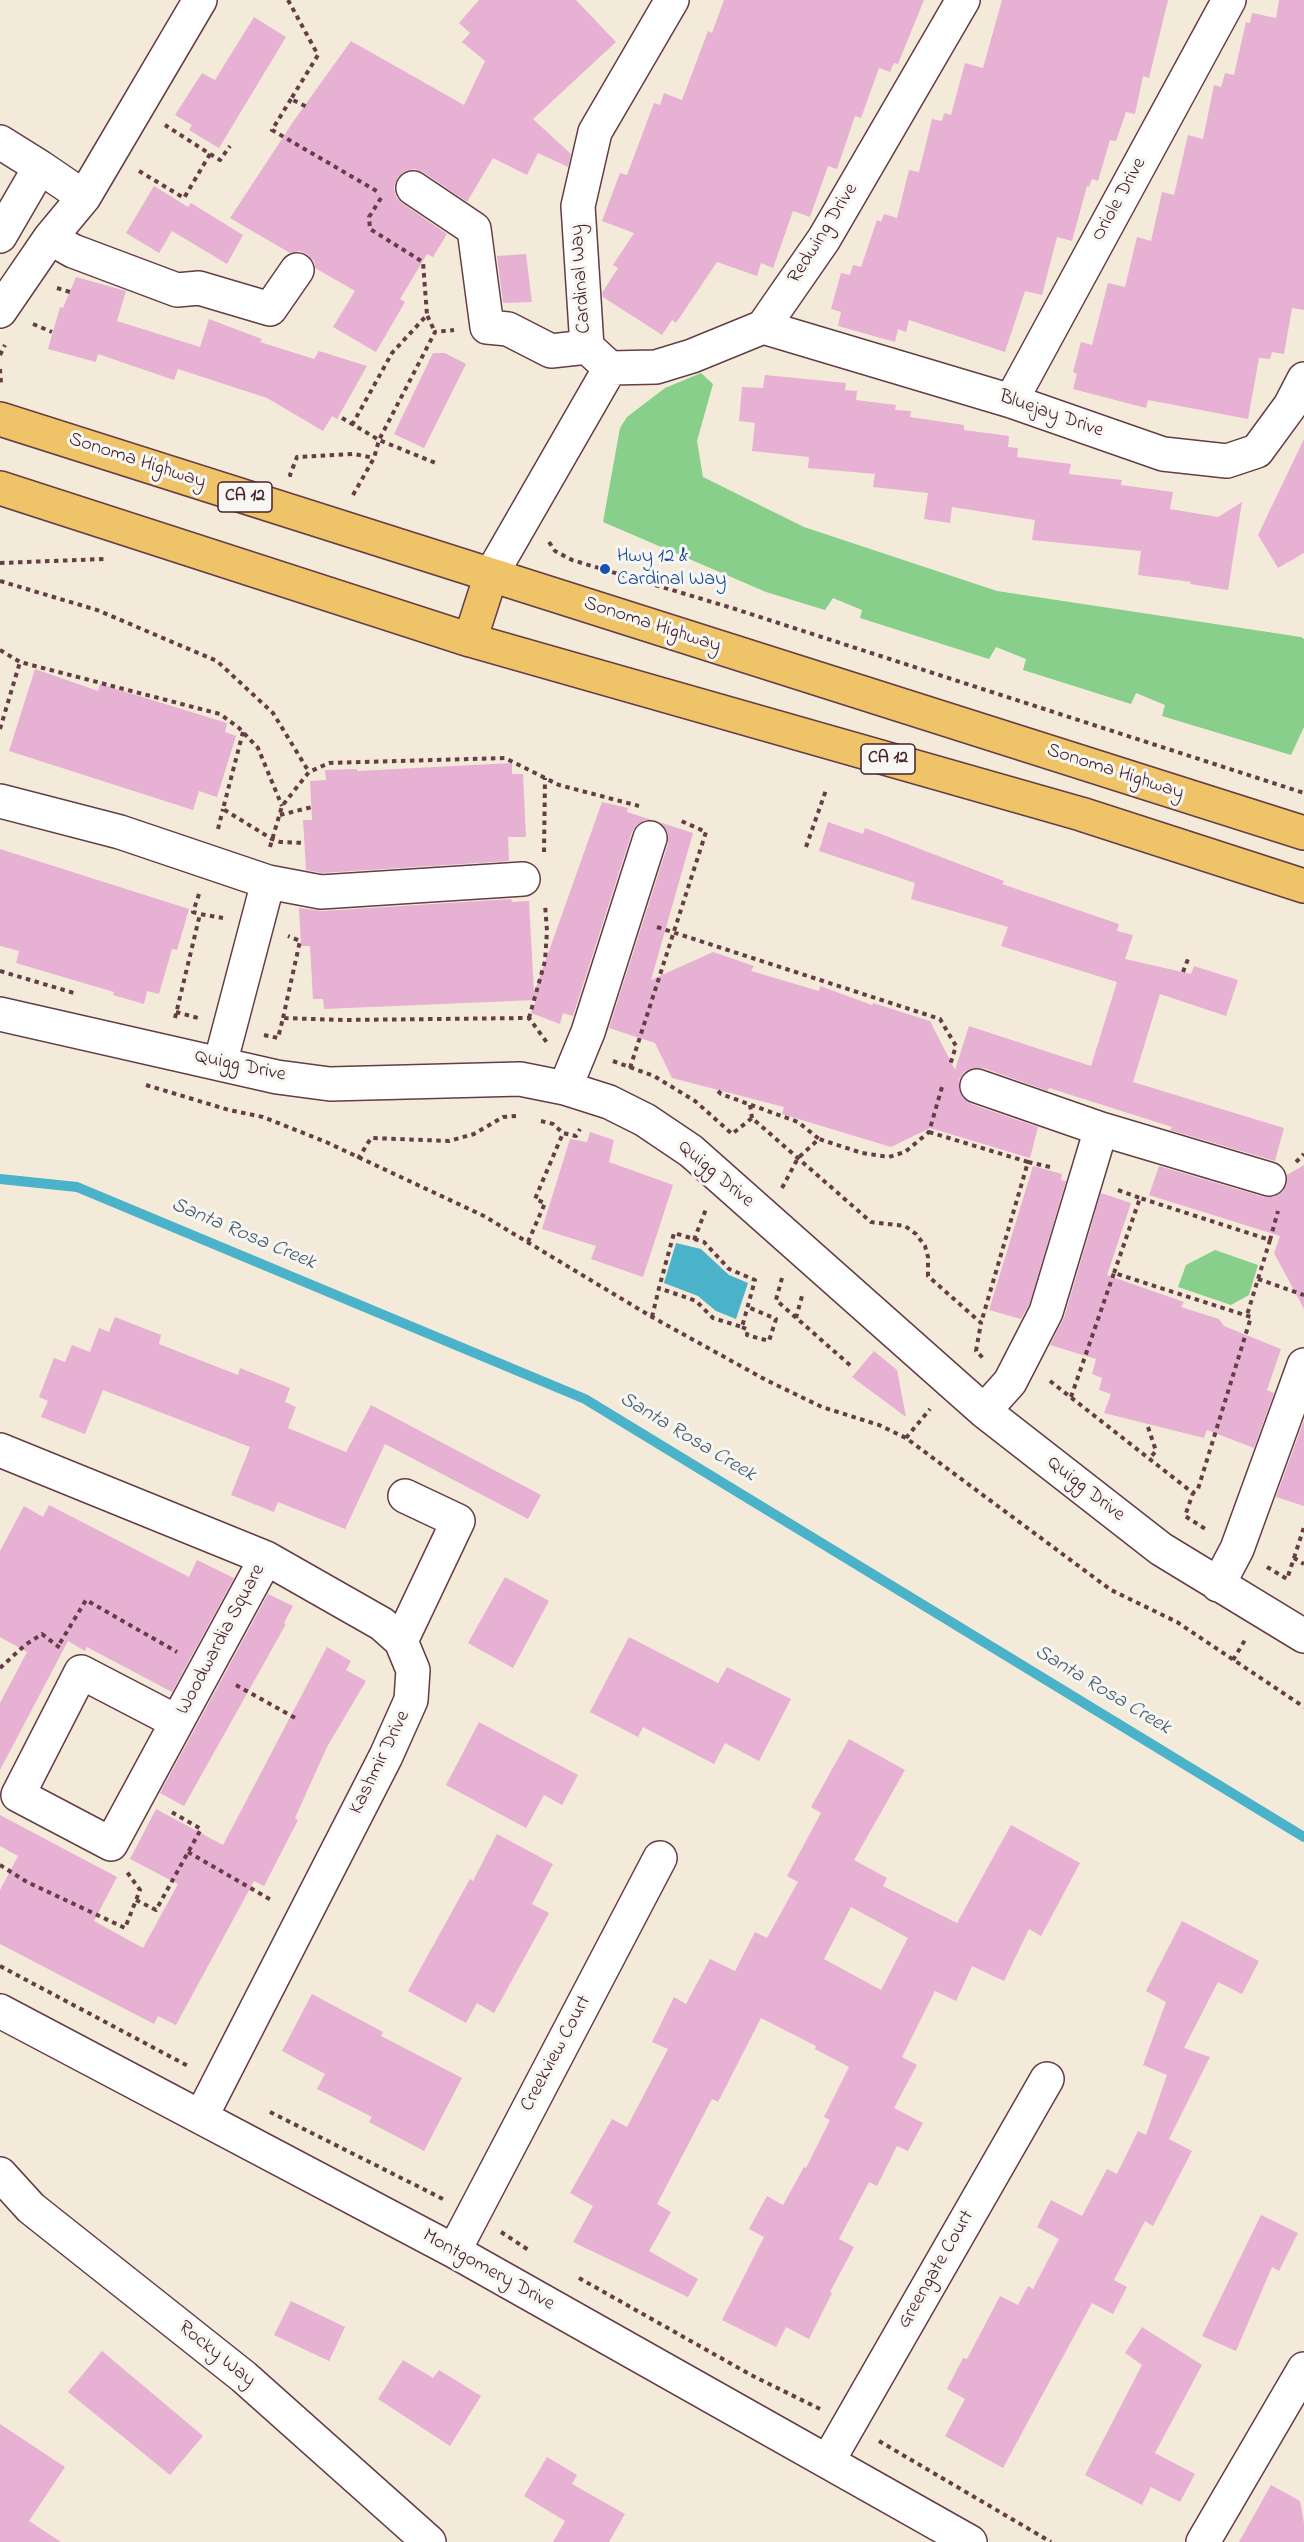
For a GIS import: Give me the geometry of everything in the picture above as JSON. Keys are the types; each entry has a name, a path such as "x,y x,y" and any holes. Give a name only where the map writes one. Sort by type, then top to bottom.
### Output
{"main road":[{"name":"Sonoma Highway","path":"0,418 1304,833"},
{"name":"CA 12","path":"0,488 470,640 1081,814 1304,886"},
{"path":"470,640 490,575"}],"street":[{"path":"0,311 50,238 84,197 200,0"},
{"name":"Cardinal Way","path":"598,357 578,206 595,132 672,0"},
{"name":"Redwing Drive","path":"763,327 824,239 963,0"},
{"name":"Oriole Drive","path":"1011,401 1229,0"},
{"path":"0,142 40,166 84,197"},
{"path":"0,236 40,166"},
{"path":"413,188 474,228 487,327 508,329 550,351 656,367 692,356 763,327"},
{"path":"50,238 73,251 177,290 199,288 270,309 297,270"},
{"name":"Bluejay Drive","path":"763,327 1011,401 1163,454 1227,461 1257,452 1290,406 1304,379"},
{"path":"490,575 598,357"},
{"path":"0,801 120,832 264,880 321,892 524,879"},
{"path":"565,1088 588,1032 655,824"},
{"path":"220,1064 257,923 264,880"},
{"name":"Quigg Drive","path":"0,1014 277,1077 330,1084 520,1078 565,1088 609,1102 645,1120 691,1151 984,1411 1161,1550 1304,1636"},
{"path":"977,1086 1101,1128 1269,1179"},
{"path":"984,1411 1010,1382 1046,1312 1101,1128"},
{"path":"1218,1585 1238,1549 1304,1365"},
{"name":"Kashmir Drive","path":"0,1450 266,1558 382,1624 401,1641 413,1670 411,1700 386,1756 201,2117"},
{"path":"401,1641 458,1521 405,1496"},
{"name":"Woodwardia Square","path":"111,1844 266,1558"},
{"path":"81,1672 18,1795 111,1844"},
{"name":"Woodwardia Square","path":"81,1672 177,1722"},
{"name":"Creekview Court","path":"454,2251 660,1858"},
{"name":"Montgomery Drive","path":"0,2011 454,2251 970,2542"},
{"name":"Greengate Court","path":"828,2461 847,2424 1047,2079"},
{"name":"Rocky Way","path":"0,2174 31,2208 244,2377 429,2542"},
{"path":"1203,2542 1304,2369"}],"path":[{"path":"288,0 318,55 272,130 383,195 369,217 370,229 423,261 427,315 435,332"},
{"path":"291,99 307,107"},
{"path":"157,120 220,160 230,146"},
{"path":"130,165 184,198 210,154"},
{"path":"352,425 392,353 427,315"},
{"path":"435,332 487,327"},
{"path":"342,492 352,496 374,458 379,440 435,332"},
{"path":"0,369 1,382"},
{"path":"342,418 379,440 438,464"},
{"path":"300,478 290,475 297,458 354,454 374,458"},
{"path":"547,539 555,551 572,560 732,608 1304,793"},
{"path":"0,563 106,559"},
{"path":"0,581 97,610 217,661 273,713 309,772"},
{"path":"0,650 20,662 220,714 243,732 258,748 282,807"},
{"path":"0,729 20,662"},
{"path":"243,732 223,809 280,842 304,843"},
{"path":"264,880 272,838 282,807 309,772 329,763 505,758 559,785 655,824 706,832 630,1068"},
{"path":"806,847 826,790"},
{"path":"279,815 312,807"},
{"path":"175,1020 200,914 257,923 300,941 283,1018"},
{"path":"624,919 673,931 940,1019 956,1046 929,1132 904,1152 889,1157 862,1153 819,1139 798,1122 718,1091"},
{"path":"1183,972 1188,959"},
{"path":"176,1012 203,1020"},
{"path":"945,1078 977,1086"},
{"path":"141,1084 263,1118 326,1142 358,1159 484,1216 652,1317 766,1380 822,1407 879,1425 906,1438 1111,1590 1177,1622 1304,1707"},
{"path":"750,1105 752,1118"},
{"path":"358,1159 370,1138 449,1141 474,1134 503,1118 521,1115"},
{"path":"531,1118 553,1124 564,1133 576,1136 581,1128"},
{"path":"929,1132 1062,1170"},
{"path":"528,1242 545,1203 535,1199 564,1133"},
{"path":"766,1218 798,1158 819,1139"},
{"path":"798,1158 871,1222 905,1226 916,1234 925,1246 928,1257 928,1276 981,1323"},
{"path":"993,1366 976,1351 981,1323 1028,1162"},
{"path":"1071,1397 1140,1198 1270,1240 1247,1316"},
{"path":"652,1317 674,1233 704,1242 729,1269 755,1280 742,1327"},
{"path":"1114,1273 1251,1317 1198,1489 1193,1493 1185,1516 1287,1579 1304,1527"},
{"path":"782,1277 776,1300 852,1367"},
{"path":"1258,1279 1304,1295"},
{"path":"659,1288 696,1301 714,1318 748,1330 747,1335 769,1341 776,1319 747,1307"},
{"path":"1046,1378 1193,1493"},
{"path":"906,1438 932,1407"},
{"path":"1148,1427 1156,1451 1149,1459"},
{"path":"1293,1558 1304,1564"},
{"path":"58,1647 86,1600 297,1719"},
{"path":"1233,1660 1250,1632"},
{"path":"0,1668 25,1645 42,1634 76,1660 81,1672"},
{"path":"136,1900 156,1910 201,1829 139,1793"},
{"path":"0,1865 27,1882 125,1928 140,1890 111,1844"},
{"path":"188,1852 274,1902"},
{"path":"0,1966 188,2066 195,2060"},
{"path":"270,2111 473,2213 538,2256"},
{"path":"569,2273 751,2375 909,2458 1051,2542"}],"green space":[{"path":"701,373 713,384 697,441 703,477 804,527 997,591 1301,637 1304,639 1304,727 1291,755 1162,716 1165,705 1136,693 1131,704 1023,670 1026,659 996,647 989,659 860,618 862,610 833,598 825,610 766,592 603,522 620,428 627,417 665,388"},
{"path":"1215,1250 1258,1265 1249,1295 1231,1305 1178,1287 1186,1265"}],"water":[{"path":"676,1243 701,1249 729,1275 748,1283 736,1319 716,1311 698,1296 664,1283"}],"building":[{"path":"479,0 576,0 616,42 533,119 571,154 568,167 538,153 527,175 493,158 467,202 415,169 405,171 398,177 394,187 396,197 447,234 433,257 427,254 400,299 405,302 376,352 333,327 355,291 315,268 314,261 307,254 299,251 290,253 230,218 295,119 351,41 464,105 485,61 462,42 470,33 459,23"},
{"path":"724,0 924,0 898,64 894,63 890,72 879,68 861,118 855,116 837,169 828,166 810,217 793,211 773,268 761,263 757,276 717,262 676,323 672,320 662,335 603,297 602,293 618,268 613,265 634,233 602,221 620,173 627,175 654,103 660,105 664,93 682,100 708,31 712,33"},
{"path":"1002,0 1168,0 1149,78 1143,76 1135,114 1126,112 1116,141 1110,140 1098,181 1092,179 1089,187 1087,186 1072,241 1057,237 1042,295 1025,291 1005,352 909,320 906,332 898,329 895,342 838,326 841,312 831,309 841,273 850,275 853,265 861,267 877,220 881,222 884,214 897,218 909,170 919,172 932,119 942,121 944,113 951,115 965,63 983,68"},
{"path":"1279,0 1304,0 1304,310 1292,308 1284,354 1272,352 1270,359 1259,358 1248,419 1148,400 1146,408 1073,389 1077,374 1073,372 1081,342 1092,345 1108,283 1125,287 1137,237 1151,241 1162,192 1174,195 1188,135 1203,139 1214,85 1221,87 1225,73 1234,75 1246,22 1250,23 1252,13 1276,18"},
{"path":"254,17 286,37 219,148 189,130 192,125 175,115 202,73 215,80"},
{"path":"154,186 188,207 191,203 243,235 227,264 172,231 159,253 126,233"},
{"path":"526,254 532,302 503,303 497,256"},
{"path":"76,277 126,291 117,321 200,347 209,319 262,339 260,342 314,359 319,351 367,366 337,419 332,416 323,431 267,398 178,369 174,380 98,354 96,362 48,349 60,307 63,308"},
{"path":"433,353 445,353 466,364 424,448 394,434"},
{"path":"765,375 846,383 845,390 857,391 856,400 896,405 895,410 911,411 910,417 964,425 964,430 1009,436 1008,447 1018,448 1017,457 1071,464 1069,474 1122,480 1121,485 1173,492 1170,509 1218,517 1242,502 1228,590 1190,584 1191,582 1138,575 1141,551 1032,540 1035,520 952,507 950,523 924,519 928,493 873,487 875,474 808,468 809,457 752,451 755,423 739,421 742,387 763,388"},
{"path":"1304,439 1304,553 1278,568 1258,535"},
{"path":"35,669 98,691 100,684 227,723 225,732 236,736 217,797 199,791 193,810 9,751"},
{"path":"512,763 512,774 523,774 526,837 508,837 509,861 322,873 306,870 303,820 312,820 310,781 326,780 325,770 357,769 357,771"},
{"path":"602,802 628,808 627,812 652,820 645,820 638,824 632,832 573,1016 563,1013 560,1024 531,1013 536,1000 324,1009 323,999 313,999 310,946 301,946 299,908 322,911 511,899 512,902 529,901 534,993"},
{"path":"659,822 693,833 651,980 713,952 754,966 751,971 819,991 820,986 872,1005 873,1003 930,1021 955,1070 969,1026 1091,1066 1117,982 1001,946 1008,927 911,899 915,883 819,851 828,822 863,834 865,828 1004,881 1002,884 1119,924 1117,931 1133,935 1125,959 1191,974 1194,966 1238,980 1226,1016 1160,994 1133,1082 1284,1128 1275,1161 1170,1130 1172,1127 1049,1088 1048,1091 983,1068 973,1068 964,1072 959,1080 959,1089 963,1098 971,1104 1038,1127 1030,1158 930,1128 891,1147 782,1114 784,1107 672,1078 655,1043 609,1028 668,844 668,833"},
{"path":"0,849 189,909 177,950 172,949 159,994 147,991 144,1004 113,995 114,992 16,963 19,951 0,946"},
{"path":"590,1132 614,1140 609,1162 673,1185 643,1277 591,1259 596,1246 542,1229 570,1139 587,1142"},
{"path":"1304,1165 1304,1309 1274,1253 1280,1236 1149,1195 1159,1166 1264,1197 1273,1197 1282,1192 1287,1184 1287,1175"},
{"path":"1033,1166 1062,1174 1061,1180 1066,1181 1029,1305 1021,1319 989,1310"},
{"path":"1101,1193 1131,1203 1107,1275 1184,1302 1181,1307 1219,1319 1224,1326 1281,1349 1267,1390 1274,1393 1254,1448 1207,1430 1204,1438 1104,1413 1111,1394 1099,1390 1102,1378 1092,1374 1096,1359 1050,1345 1064,1318"},
{"path":"115,1317 161,1335 159,1344 238,1375 240,1368 290,1388 285,1402 296,1407 288,1428 346,1452 371,1405 541,1495 528,1519 385,1444 345,1529 278,1502 274,1512 231,1495 250,1447 103,1390 85,1434 41,1417 48,1401 39,1397 54,1358 65,1362 72,1345 90,1352 99,1328 109,1332"},
{"path":"874,1351 897,1370 906,1417 852,1377"},
{"path":"1304,1420 1304,1506 1276,1497"},
{"path":"49,1505 189,1577 197,1560 234,1578 172,1692 87,1647 85,1651 68,1641 0,1770 0,1703 27,1652 0,1637 0,1551 24,1506 43,1517"},
{"path":"505,1577 549,1601 513,1668 468,1643"},
{"path":"268,1594 293,1606 284,1623 286,1624 184,1806 160,1793"},
{"path":"629,1637 718,1683 727,1667 791,1699 759,1761 725,1743 714,1764 643,1727 638,1737 590,1712"},
{"path":"327,1647 351,1661 346,1670 366,1681 327,1747 295,1818 298,1820 264,1886 254,1881 176,2025 158,2016 154,2024 0,1944 0,1890 18,1856 0,1846 0,1815 117,1877 94,1921 143,1948 178,1884 130,1859 156,1809 223,1845"},
{"path":"479,1722 578,1775 562,1805 544,1795 526,1828 446,1785"},
{"path":"849,1739 905,1770 854,1860 887,1878 883,1886 957,1923 1011,1825 1080,1863 1041,1936 1029,1929 1004,1981 972,1966 956,2001 935,1991 902,2057 917,2065 894,2108 923,2123 908,2151 897,2146 877,2186 869,2182 839,2239 854,2247 809,2339 786,2327 776,2347 722,2320 764,2237 749,2229 767,2196 783,2205 804,2167 806,2168 830,2120 824,2117 849,2067 815,2049 816,2046 761,2018 718,2102 712,2099 657,2204 671,2212 649,2251 698,2279 688,2297 573,2242 593,2206 570,2193 612,2119 627,2127 668,2049 652,2042 674,1997 686,2004 710,1959 735,1971 755,1932 767,1938 798,1882 787,1876 821,1813 811,1807","holes":["851,1907 908,1938 881,1990 824,1959"]},
{"path":"497,1834 553,1864 532,1904 549,1913 494,2013 477,2003 466,2023 408,1991 470,1879 473,1881"},
{"path":"1182,1921 1259,1961 1242,1994 1218,1982 1184,2048 1210,2057 1169,2139 1192,2151 1153,2226 1145,2221 1114,2280 1127,2287 1113,2314 1092,2303 1003,2468 945,2436 965,2399 947,2389 963,2358 967,2359 1000,2296 1018,2305 1028,2286 1033,2289 1059,2239 1037,2227 1051,2200 1082,2216 1107,2169 1117,2174 1138,2131 1146,2135 1167,2075 1143,2065 1166,2002 1146,1991"},
{"path":"312,1994 383,2032 381,2036 462,2078 424,2151 369,2122 372,2117 317,2089 325,2074 282,2051"},
{"path":"1261,2215 1298,2233 1279,2271 1272,2267 1236,2351 1202,2336"},
{"path":"291,2301 345,2327 329,2361 274,2335"},
{"path":"1142,2327 1202,2365 1155,2453 1195,2474 1180,2502 1151,2487 1142,2505 1085,2475 1142,2365 1125,2353"},
{"path":"102,2351 203,2436 170,2475 68,2392"},
{"path":"403,2360 433,2378 439,2370 481,2396 450,2446 378,2399"},
{"path":"0,2424 65,2467 29,2521 61,2542 0,2542"},
{"path":"547,2457 577,2475 572,2484 625,2514 609,2542 553,2542 565,2521 524,2496"},
{"path":"1271,2485 1300,2501 1304,2523 1304,2542 1239,2542"}],"waterway":[{"name":"Santa Rosa Creek","path":"0,1179 77,1187 585,1399 1304,1837"}],"place":[{"name":"Hwy 12 & Cardinal Way","path":"605,569"}]}
